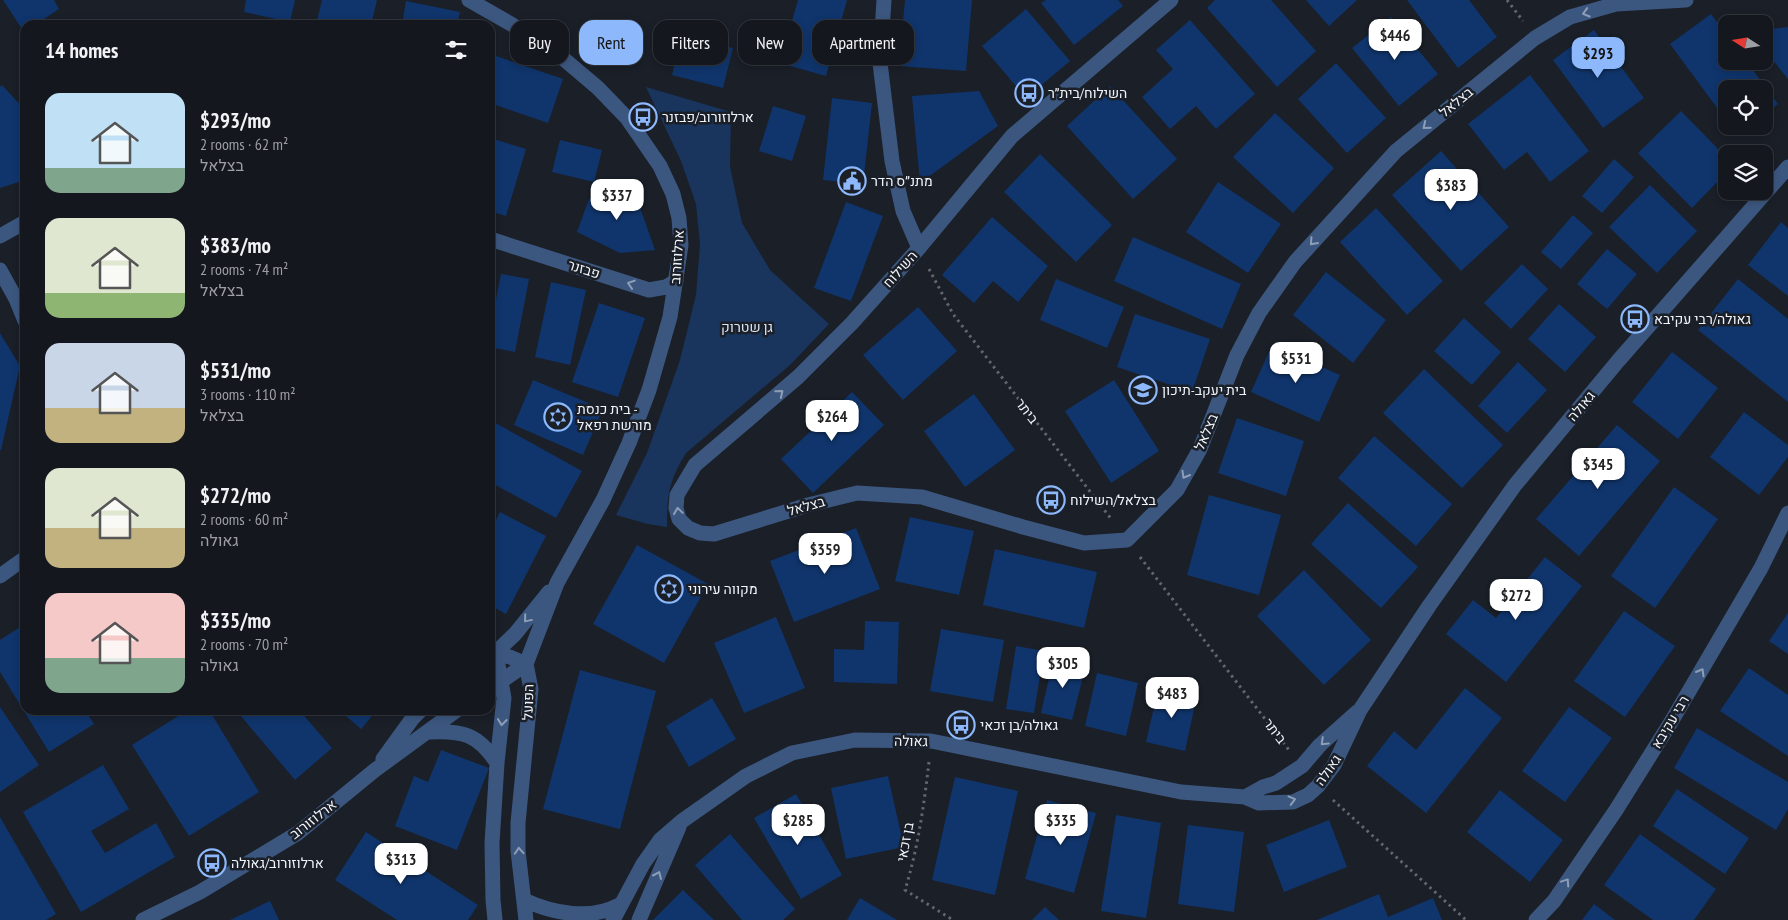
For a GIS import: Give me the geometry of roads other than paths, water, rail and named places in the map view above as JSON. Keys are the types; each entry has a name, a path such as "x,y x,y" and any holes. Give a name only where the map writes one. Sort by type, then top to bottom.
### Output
{"street":[{"name":"ארלוזורוב","path":"469,0 511,24 565,60 598,88 627,118 660,166 673,194 679,218 681,245 670,317 649,390 629,443 603,500 557,583 526,664"},
{"path":"884,0 880,63 892,161 903,211 919,248"},
{"name":"השילוח","path":"714,534 700,533 688,528 679,519 676,508 677,495 695,465 798,377 852,323 919,248 1012,136 1170,0"},
{"name":"בצלאל","path":"714,534 808,505 857,493 922,497 1084,543 1127,540 1177,490 1200,449 1238,355 1259,312 1295,262 1396,151 1535,38 1570,17 1616,4 1686,0"},
{"name":"גאולה","path":"613,920 648,856 660,840 682,821 746,776 792,753 856,740 931,741 1181,792 1245,797 1259,803 1293,802 1308,795 1318,786 1334,765 1360,710 1429,606 1515,485 1618,361 1788,167"},
{"path":"0,236 20,225"},
{"name":"פבזנר","path":"495,241 649,290 666,287 676,281"},
{"path":"0,270 20,309"},
{"name":"רבי עקיבא","path":"1536,920 1554,901 1616,810 1671,722 1761,568 1788,513"},
{"path":"0,576 20,562"},
{"name":"ארלוזורוב","path":"495,651 515,634 557,583"},
{"name":"הפועל","path":"495,654 510,657 526,664 531,689 518,823 518,851 526,920"},
{"path":"496,685 526,664"},
{"name":"הפועל","path":"495,920 492,844 497,763 504,698 496,685"},
{"name":"גאולה","path":"1245,797 1263,787 1276,783 1302,766 1320,745 1360,710"},
{"name":"ארלוזורוב","path":"375,770 416,715"},
{"name":"ארלוזורוב","path":"143,920 200,892 298,833 375,770 451,715"},
{"path":"429,732 456,732 473,737 489,750 497,763"},
{"path":"639,920 682,821"},
{"path":"524,900 561,916 579,919 596,919 611,913 621,904"}],"place":[{"name":"השילוח/בית״ר","path":"1029,93"},
{"name":"ארלוזורוב/פבזנר","path":"643,117"},
{"name":"מתנ״ס הדר","path":"852,181"},
{"name":"גאולה/רבי עקיבא","path":"1635,319"},
{"name":"בית יעקב-תיכון","path":"1143,390"},
{"name":"בית כנסת - מורשת רפאל","path":"558,417"},
{"name":"בצלאל/השילוח","path":"1051,500"},
{"name":"מקווה עירוני","path":"669,589"},
{"name":"גאולה/בן זכאי","path":"961,725"},
{"name":"ארלוזורוב/גאולה","path":"212,863"}],"park label":[{"name":"גן שטרוק","path":"747,327"}]}
